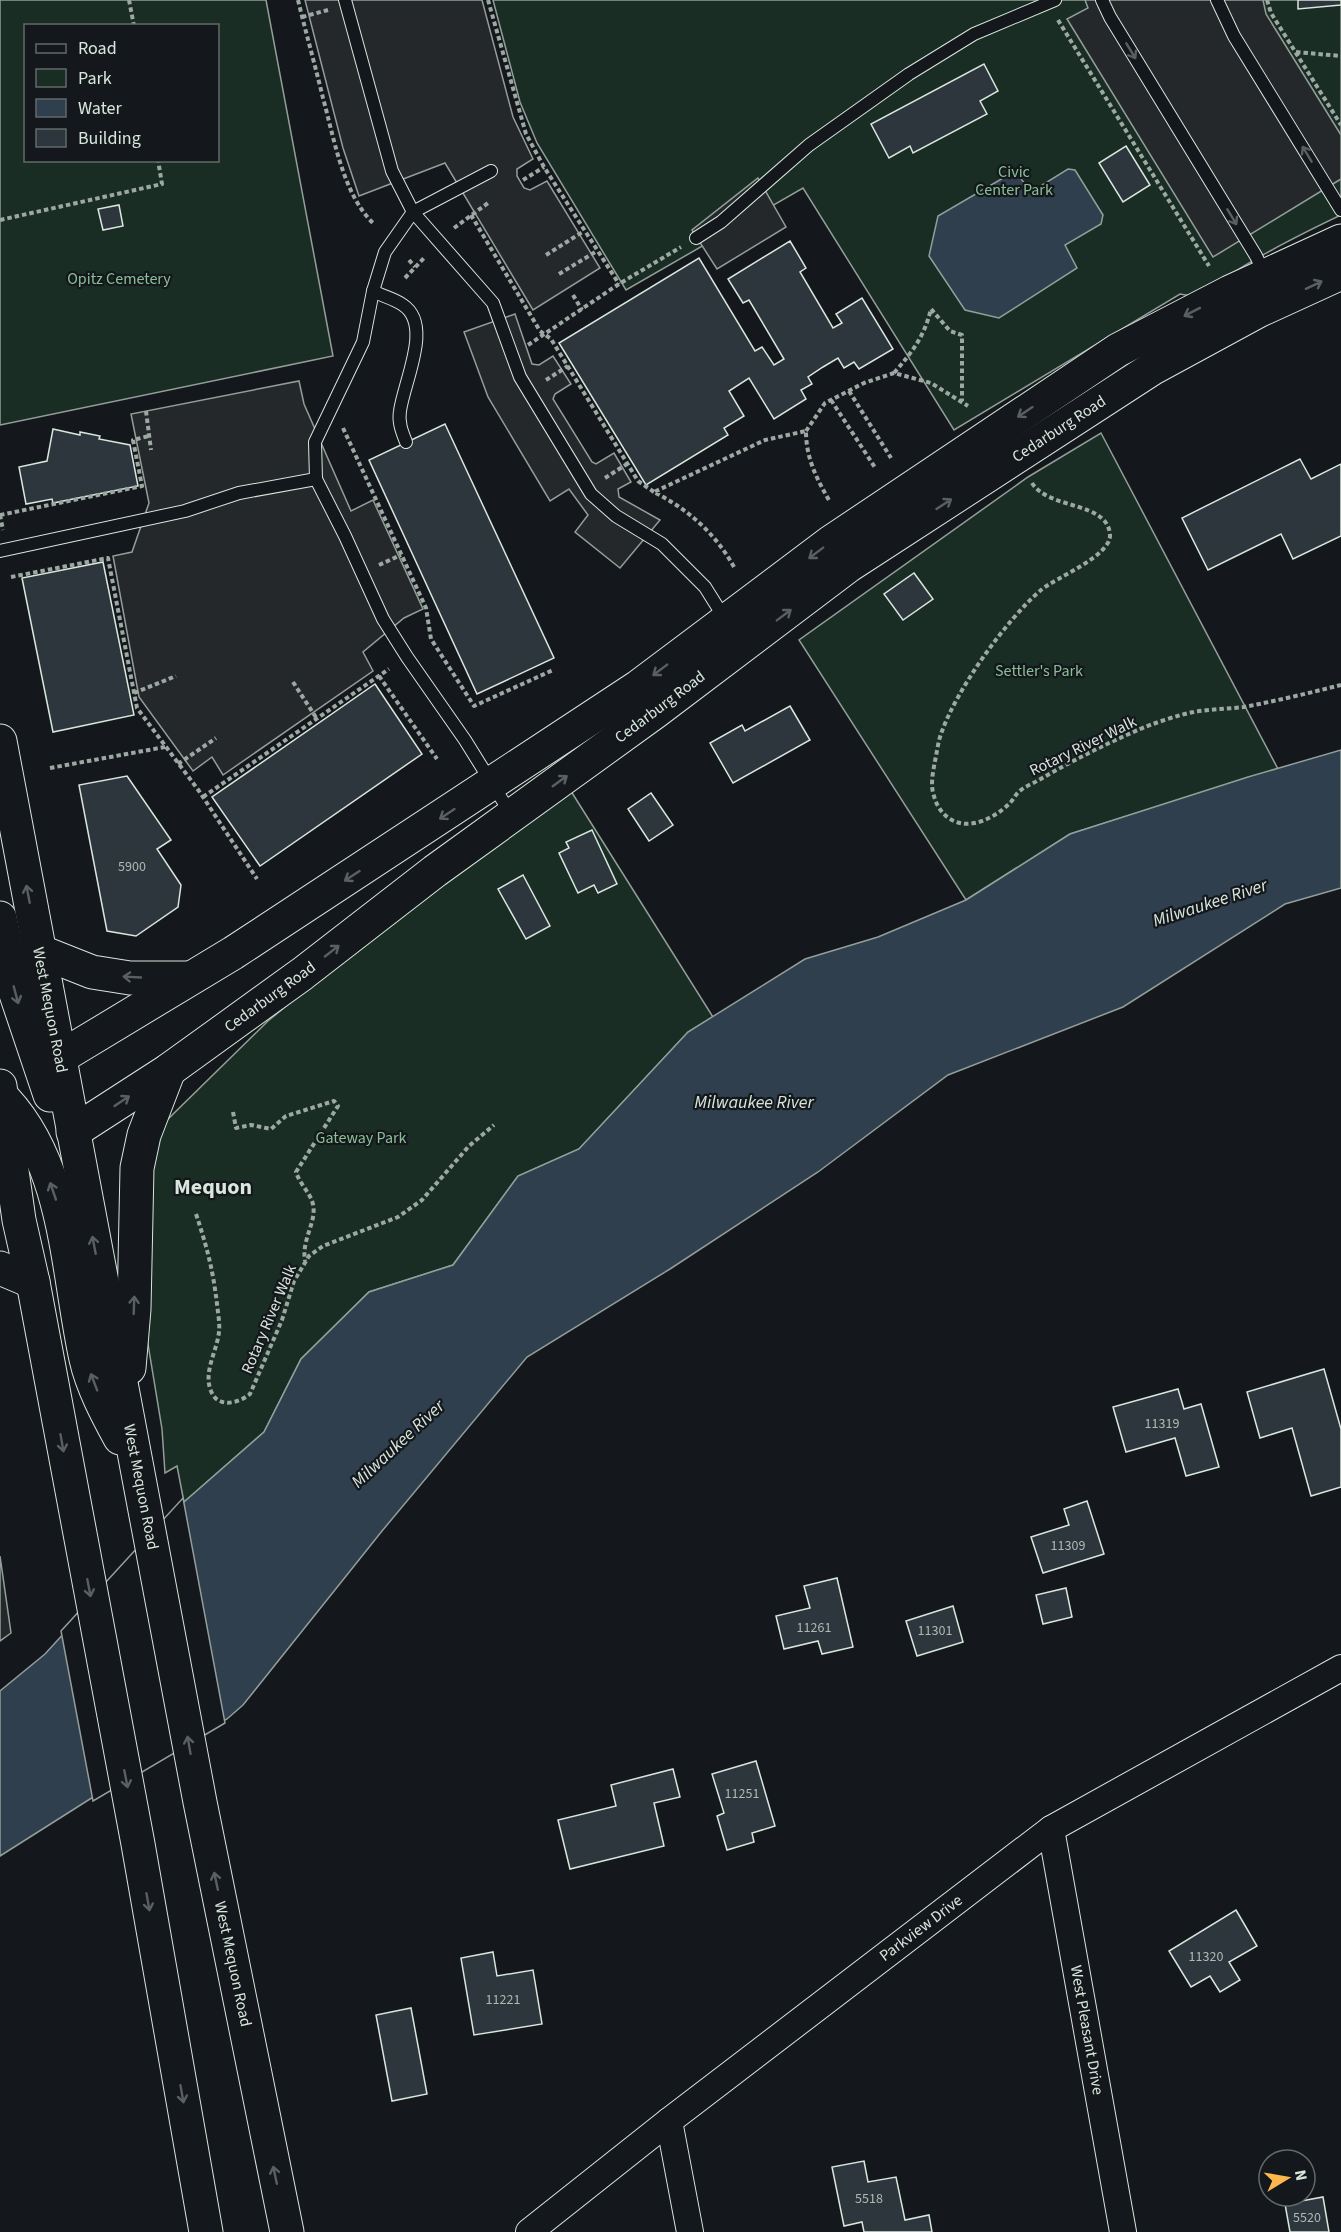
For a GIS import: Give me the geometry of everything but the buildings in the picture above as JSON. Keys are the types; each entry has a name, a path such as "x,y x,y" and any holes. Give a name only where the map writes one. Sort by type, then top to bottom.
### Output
{"main road":[{"name":"Cedarburg Road","path":"1272,289 1341,241"},
{"name":"Cedarburg Road","path":"17,1165 169,1070 302,974 435,871 655,712 831,542 1118,350 1272,289 1341,273"},
{"name":"Cedarburg Road","path":"0,1094 233,953 638,687 735,633"},
{"name":"West Mequon Road","path":"0,741 39,951 50,1064 73,1132 200,1802 287,2232"},
{"path":"0,918 15,991 50,1064"},
{"path":"39,951 92,972 130,978 190,978"},
{"path":"125,1405 134,1309 137,1168 144,1135 169,1070"},
{"path":"0,1094 17,1165 19,1220 33,1282 138,1844 206,2232"},
{"path":"17,1165 55,1196 86,1361 106,1412 140,1481"},
{"path":"0,1268 33,1282"}],"street":[{"name":"Parkview Drive","path":"530,2232 669,2121 1051,1829 1341,1668"},
{"name":"West Pleasant Drive","path":"1051,1829 1123,2232"},
{"path":"669,2121 690,2232"}],"lane":[{"path":"345,0 392,171 413,212 493,303 520,377 588,488 616,516 662,544 705,587 735,633"},
{"path":"696,238 721,222 809,145 909,74 974,34 1055,0"},
{"path":"1102,0 1110,17 1256,256 1272,289"},
{"path":"1217,0 1234,36 1341,210"},
{"path":"491,171 413,212 385,252 373,291 363,342 315,442 316,479 383,619 512,815"},
{"path":"373,291 404,305 416,318 418,336 399,413 401,429 406,442"},
{"path":"0,551 185,512 238,493 316,479"}],"path":[{"path":"129,0 134,24"},
{"path":"298,0 334,140 349,186 362,213 374,224"},
{"path":"488,0 526,134 544,167 619,284"},
{"path":"1267,0 1271,13 1341,125"},
{"path":"302,17 329,10"},
{"path":"1058,19 1209,266"},
{"path":"1296,52 1341,56"},
{"path":"0,220 162,184 158,162"},
{"path":"523,180 544,167"},
{"path":"454,228 488,202"},
{"path":"471,215 540,331 551,339 638,481 689,513 724,549 734,567"},
{"path":"546,255 584,231"},
{"path":"512,354 546,335 619,284 696,238"},
{"path":"559,274 597,251"},
{"path":"405,278 425,257"},
{"path":"409,260 415,267"},
{"path":"573,295 582,310"},
{"path":"830,502 812,470 806,446 806,431 825,403 894,373 917,347 927,326 931,309 950,331 962,335 962,401"},
{"path":"528,391 568,366"},
{"path":"894,373 931,383 968,406"},
{"path":"849,391 891,458"},
{"path":"831,400 876,469"},
{"path":"146,411 151,450"},
{"path":"342,427 426,608 431,639 474,706 554,669"},
{"path":"654,492 765,440 806,431"},
{"path":"4,534 0,515 142,486 132,440 149,436"},
{"path":"588,488 627,464"},
{"name":"Rotary River Walk","path":"1028,477 1035,488 1050,499 1086,509 1098,515 1106,524 1110,535 1108,543 1091,559 1042,589 1012,619 984,656 952,708 940,735 932,774 932,792 936,804 951,820 963,824 977,823 994,815 1009,804 1020,790 1057,769 1142,728 1193,712 1242,707 1341,685"},
{"path":"11,577 108,558 137,708 203,797 257,879"},
{"path":"425,644 431,639"},
{"path":"203,797 389,669"},
{"path":"134,693 176,676"},
{"path":"380,676 437,759"},
{"path":"294,682 317,718"},
{"path":"178,764 216,738"},
{"path":"50,768 165,747"},
{"path":"233,1112 236,1128 251,1125 271,1129 286,1116 334,1101 338,1107 296,1172 300,1184 312,1201 313,1218 303,1249 306,1262"},
{"name":"Rotary River Walk","path":"196,1214 213,1271 219,1331 208,1377 210,1390 214,1397 226,1403 243,1400 250,1394 282,1320 294,1281 309,1256 323,1246 398,1217 422,1200 469,1146 494,1125"}],"green space":[{"name":"Opitz Cemetery","path":"0,0 266,0 333,356 0,425"},
{"name":"Civic Center Park","path":"493,0 1341,0 1341,215 1267,253 1197,297 1180,294 954,430 803,188 626,290 537,143 520,102"},
{"name":"Settler's Park","path":"1101,433 1278,769 1070,834 966,900 799,640 1028,477"},
{"name":"Gateway Park","path":"569,788 713,1017 688,1032 579,1149 518,1176 453,1265 369,1292 301,1359 264,1432 184,1502 177,1466 165,1473 162,1429 146,1332 148,1162 163,1124 268,1021 452,868"}],"shaded area":[{"path":"305,0 482,0 513,117 533,159 517,169 517,176 524,188 530,190 547,181 600,268 533,310 445,163 359,196 343,148"},
{"path":"1085,0 1263,0 1266,14 1341,135 1341,179 1213,257 1067,19 1088,8"},
{"path":"758,178 786,227 717,269 692,230"},
{"path":"515,314 532,364 539,365 553,356 571,384 555,394 553,399 592,462 596,464 614,453 631,482 618,489 619,497 660,520 620,568 575,532 588,515 569,489 550,501 488,397 464,332"},
{"path":"299,381 304,404 351,511 373,500 423,609 404,618 363,652 373,671 223,775 212,757 193,771 139,697 113,556 132,552 149,503 131,414"},
{"path":"0,1556 11,1633 0,1641"}],"water":[{"path":"1068,169 1075,170 1103,215 1101,224 1065,245 1077,268 999,318 965,310 929,256 938,216 1015,171 1031,192"},
{"name":"Milwaukee River","path":"1341,750 1341,888 1285,904 1123,1007 948,1075 818,1172 670,1269 527,1357 382,1531 243,1705 227,1719 90,1799 0,1856 0,1691 45,1654 184,1502 264,1432 301,1359 369,1292 453,1265 518,1176 579,1149 688,1032 805,959 878,937 966,900 1070,834"}],"pier":[{"path":"183,1498 225,1723 93,1801 61,1631"}],"district":[{"name":"Mequon","path":"213,1187"}]}
